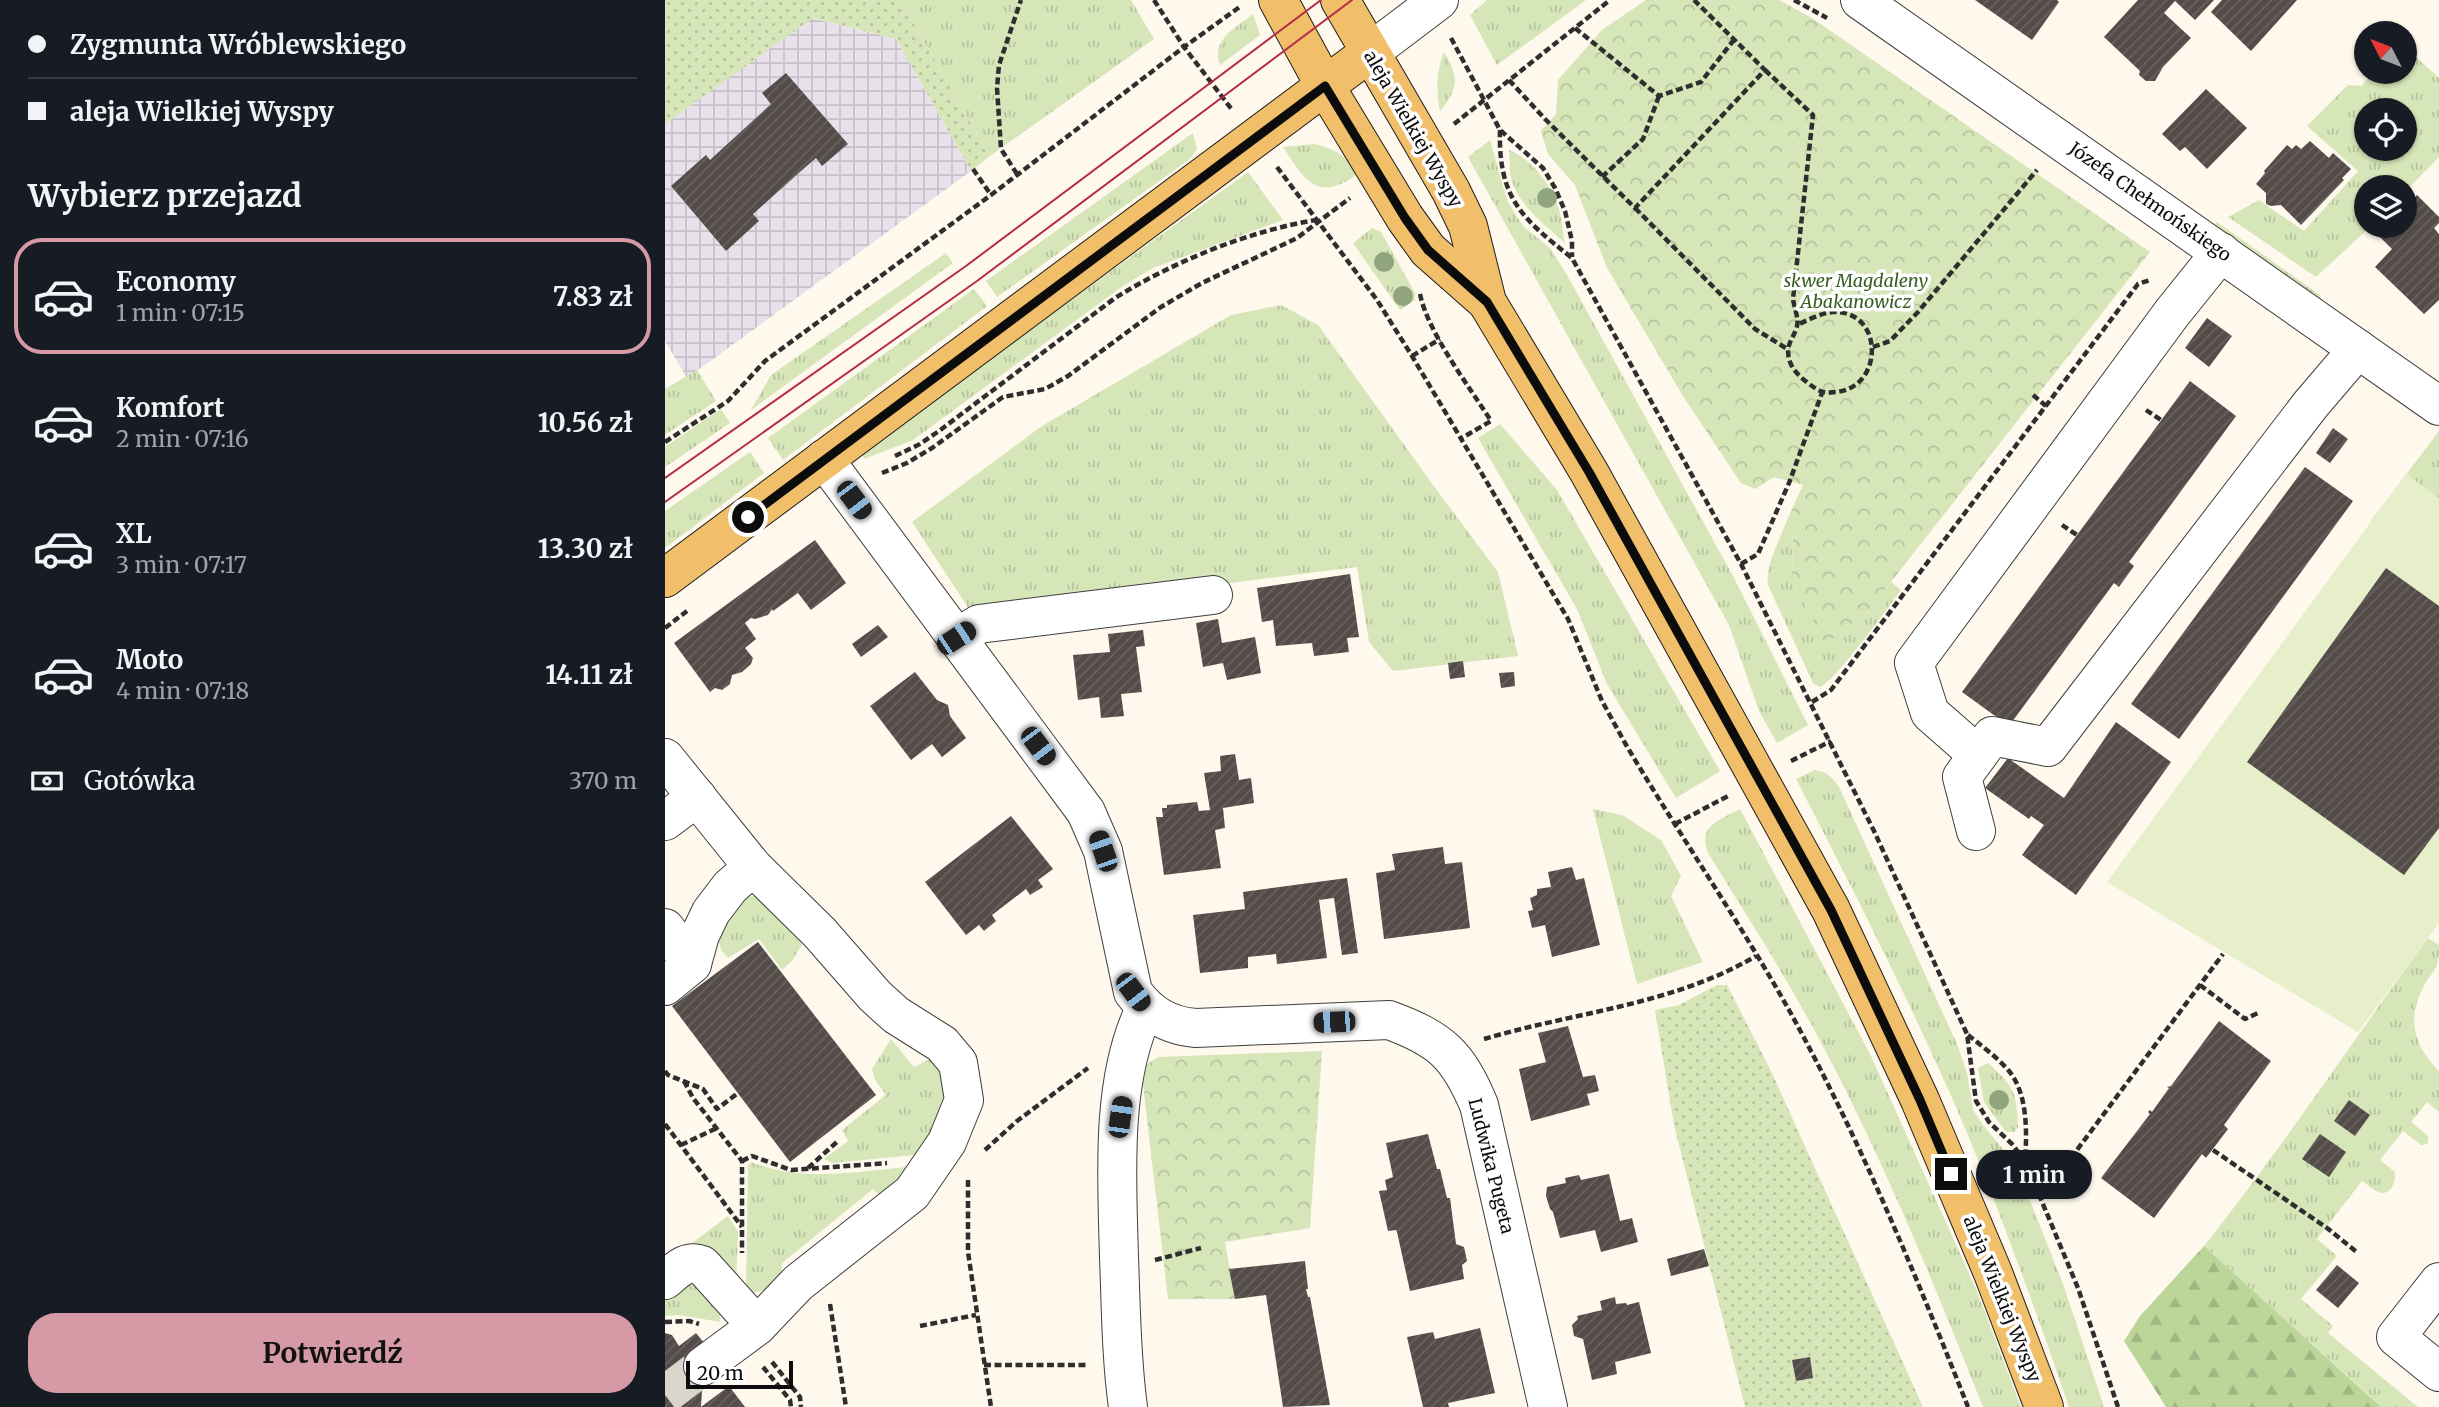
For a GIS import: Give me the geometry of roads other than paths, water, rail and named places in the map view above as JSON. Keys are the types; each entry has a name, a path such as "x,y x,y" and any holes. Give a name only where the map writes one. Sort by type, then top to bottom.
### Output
{"main road":[{"name":"aleja Wielkiej Wyspy","path":"1278,0 1325,86 1405,218 1428,250 1487,302"},
{"name":"aleja Wielkiej Wyspy","path":"1341,0 1369,53 1451,191 1468,226 1487,302 1589,472 1831,910 1920,1100 1993,1273 2044,1407"},
{"path":"665,578 1369,53"}],"street":[{"name":"Józefa Chełmońskiego","path":"1860,0 2439,406"},
{"path":"1369,53 1445,18"},
{"path":"1977,755 1930,713 1914,663 2172,313 2221,252"},
{"path":"1976,831 1962,777 1992,736 2047,747 2311,404 2358,349"},
{"path":"824,459 1086,812 1096,830 1113,891 1139,1025 1116,1143 1122,1365 1128,1407"},
{"path":"956,638 979,624 1213,595"},
{"path":"665,758 754,867 820,933 875,996 896,1015 942,1044 958,1063 964,1100 947,1142 912,1193 797,1283 745,1313 703,1366"},
{"path":"665,821 697,797"},
{"path":"679,975 711,912 730,887 754,867"},
{"path":"665,928 679,975"},
{"name":"Ludwika Pugeta","path":"1139,1025 1163,1020 1179,1027 1196,1028 1389,1020 1420,1031 1449,1052 1467,1077 1479,1105 1548,1407"},
{"path":"665,1280 686,1263 702,1265 745,1313"},
{"path":"2439,1282 2396,1336 2439,1372"}],"tunnel":[{"path":"665,1395 703,1366"}],"tram line":[{"path":"665,478 966,266 1321,0"},
{"path":"665,502 977,281 1352,0"}],"park label":[{"name":"skwer Magdaleny Abakanowicz","path":"1856,291"}]}
